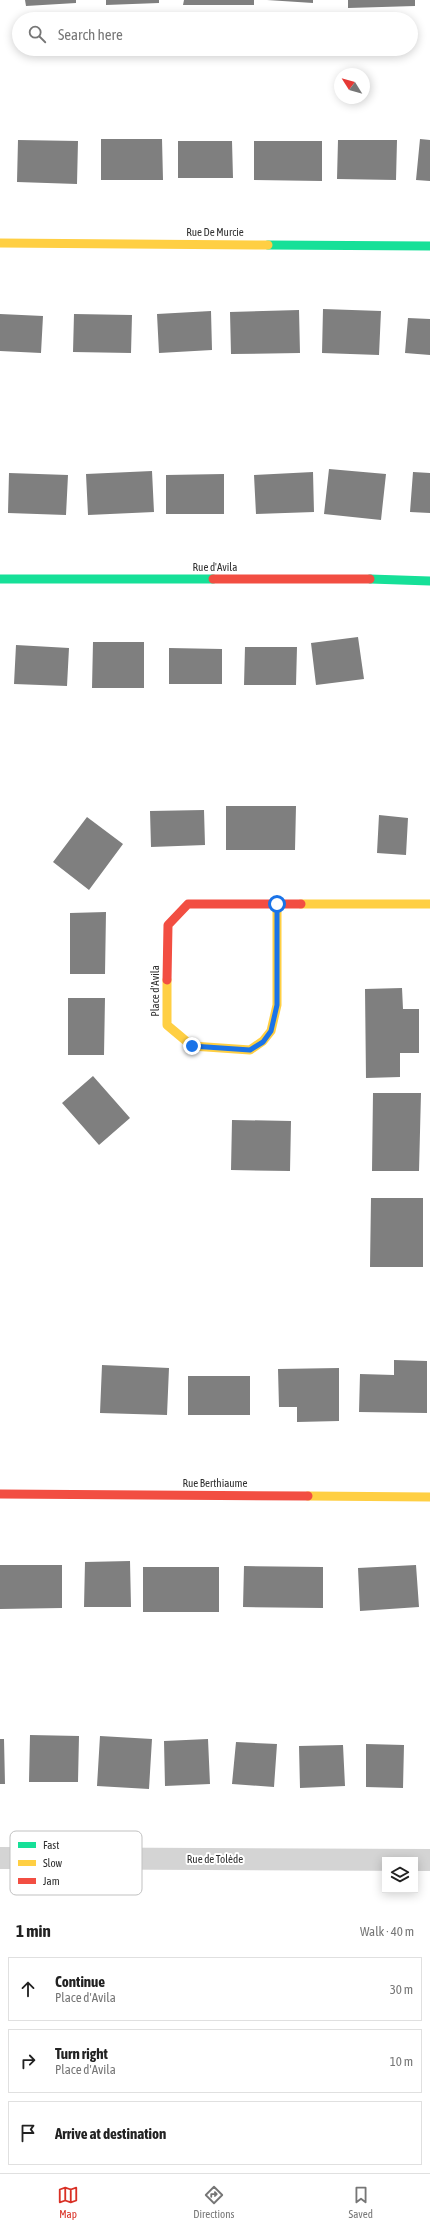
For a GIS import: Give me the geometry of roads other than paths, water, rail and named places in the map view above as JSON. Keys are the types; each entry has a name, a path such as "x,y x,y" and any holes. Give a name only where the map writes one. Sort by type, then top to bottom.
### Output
{"street":[{"name":"Rue De Murcie","path":"0,244 430,246"},
{"name":"Rue d'Avila","path":"0,579 395,579 430,581"},
{"name":"Place d'Avila","path":"277,904 277,1005 271,1031 263,1042 250,1050 192,1046 167,1025 168,925 188,904 277,904 430,904"},
{"name":"Rue Berthiaume","path":"0,1494 430,1497"},
{"name":"Rue de Tolède","path":"0,1858 10,1858"},
{"name":"Rue de Tolède","path":"142,1859 430,1860"}]}
